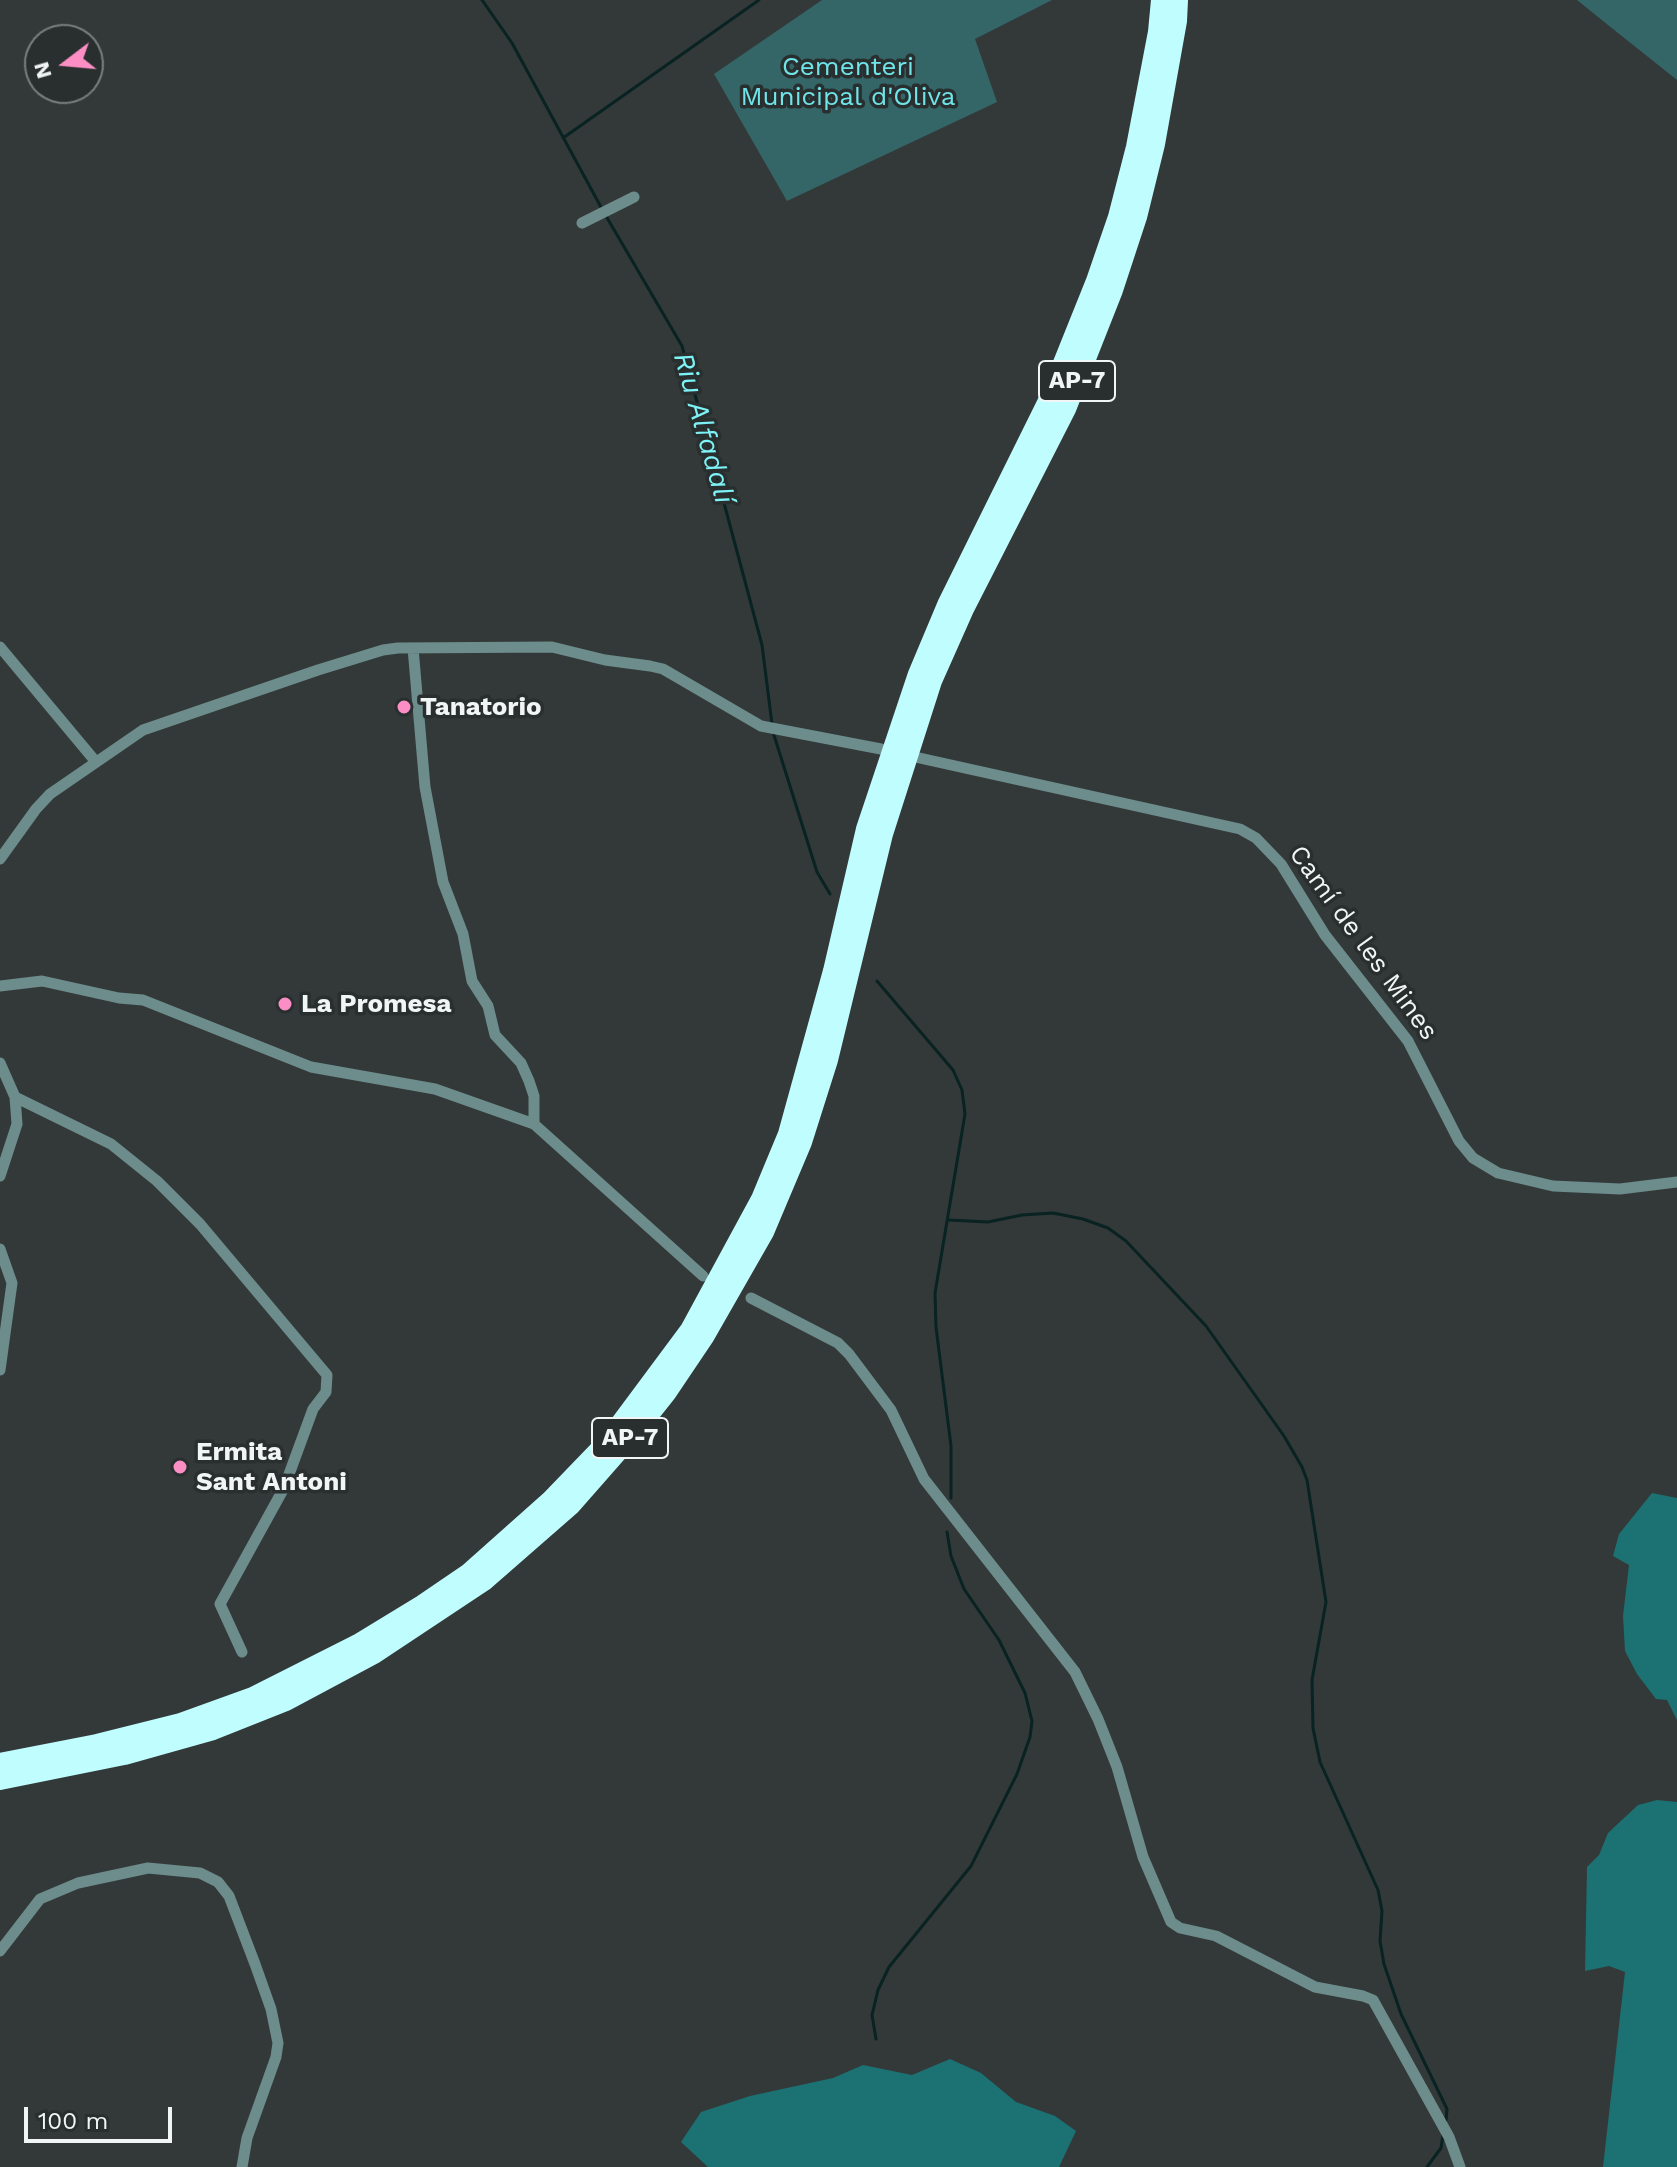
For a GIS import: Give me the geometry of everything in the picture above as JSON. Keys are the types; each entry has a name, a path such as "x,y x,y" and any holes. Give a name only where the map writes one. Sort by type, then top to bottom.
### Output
{"highway":[{"name":"AP-7","path":"0,1780 180,1741 247,1718 322,1683 374,1654 484,1581 546,1529 600,1474 667,1392 704,1337 764,1232 790,1174 828,1060 883,834 899,752 947,605 1047,403 1118,217 1136,147 1158,32 1161,0"},
{"name":"AP-7","path":"0,1763 181,1723 253,1697 358,1644 469,1573 551,1500 606,1443 690,1330 736,1248 775,1167 812,1054 866,829 964,609 1066,409 1113,290 1137,217 1155,144 1178,0"}],"street":[{"path":"586,222 634,197"},
{"path":"0,647 96,762"},
{"name":"Camí de les Mines","path":"413,648 552,647 605,660 650,666 663,669 761,726 899,752 1209,822 1248,834 1281,864 1325,935 1408,1041 1459,1141 1473,1158 1498,1173 1553,1186 1620,1189 1677,1182"},
{"path":"0,859 42,802 62,785 155,724 371,654 413,648 425,787 443,882 463,934 472,981 488,1006 495,1035 521,1063 529,1081 534,1096 534,1124"},
{"path":"0,986 42,981 138,1000 311,1067 435,1089 534,1124 703,1276"},
{"path":"0,1063 16,1100 17,1124 0,1176"},
{"path":"16,1100 111,1144 157,1181 200,1224 327,1375 326,1392 313,1409 284,1488 220,1604 242,1652"},
{"path":"0,1249 12,1283 0,1370"},
{"path":"751,1298 838,1343 849,1354 891,1410 924,1479 1075,1672 1117,1767 1143,1857 1171,1922 1180,1928 1216,1936 1315,1987 1373,2000 1449,2137 1460,2167"},
{"path":"0,1951 40,1899 78,1883 148,1868 200,1873 218,1882 229,1896 255,1964 271,2009 278,2043 276,2057 247,2138 242,2167"}],"green space":[{"name":"Cementeri Municipal d'Oliva","path":"822,0 1052,0 975,39 997,102 787,201 714,74"},
{"path":"1577,0 1677,0 1677,80 1603,21"}],"shaded area":[{"path":"1652,1493 1677,1498 1677,1720 1667,1700 1656,1699 1637,1674 1625,1651 1623,1616 1629,1565 1613,1556 1619,1534"},
{"path":"1657,1800 1677,1802 1677,2167 1603,2167 1625,1972 1609,1966 1585,1971 1587,1867 1599,1855 1608,1833 1638,1805"},
{"path":"950,2059 981,2073 1016,2102 1055,2116 1076,2131 1059,2167 708,2167 681,2142 701,2112 750,2096 833,2078 863,2065 912,2075"}],"waterway":[{"name":"Riu Alfadalí","path":"482,0 512,43 602,209"},
{"path":"563,138 759,0"},
{"name":"Riu Alfadalí","path":"606,216 682,346 762,645 772,724"},
{"name":"Riu Alfadalí","path":"773,732 817,872 830,894"},
{"path":"877,981 953,1070 962,1090 965,1114 935,1293 936,1327 951,1446 951,1498"},
{"path":"949,1220 988,1222 1053,1213 1108,1228 1126,1241 1206,1326 1284,1436 1302,1467 1307,1480 1326,1602 1312,1680 1313,1728 1320,1762 1378,1890 1384,1964 1401,2014 1447,2109 1446,2120"},
{"path":"876,2039 872,2015 878,1990 889,1967 971,1866 1017,1774 1030,1737 1032,1721 1025,1693 999,1640 964,1589 951,1556 947,1532"},
{"path":"1427,2167 1441,2148 1443,2135"}],"place":[{"name":"Tanatorio","path":"404,707"},
{"name":"La Promesa","path":"285,1004"},
{"name":"Ermita Sant Antoni","path":"180,1467"}]}
